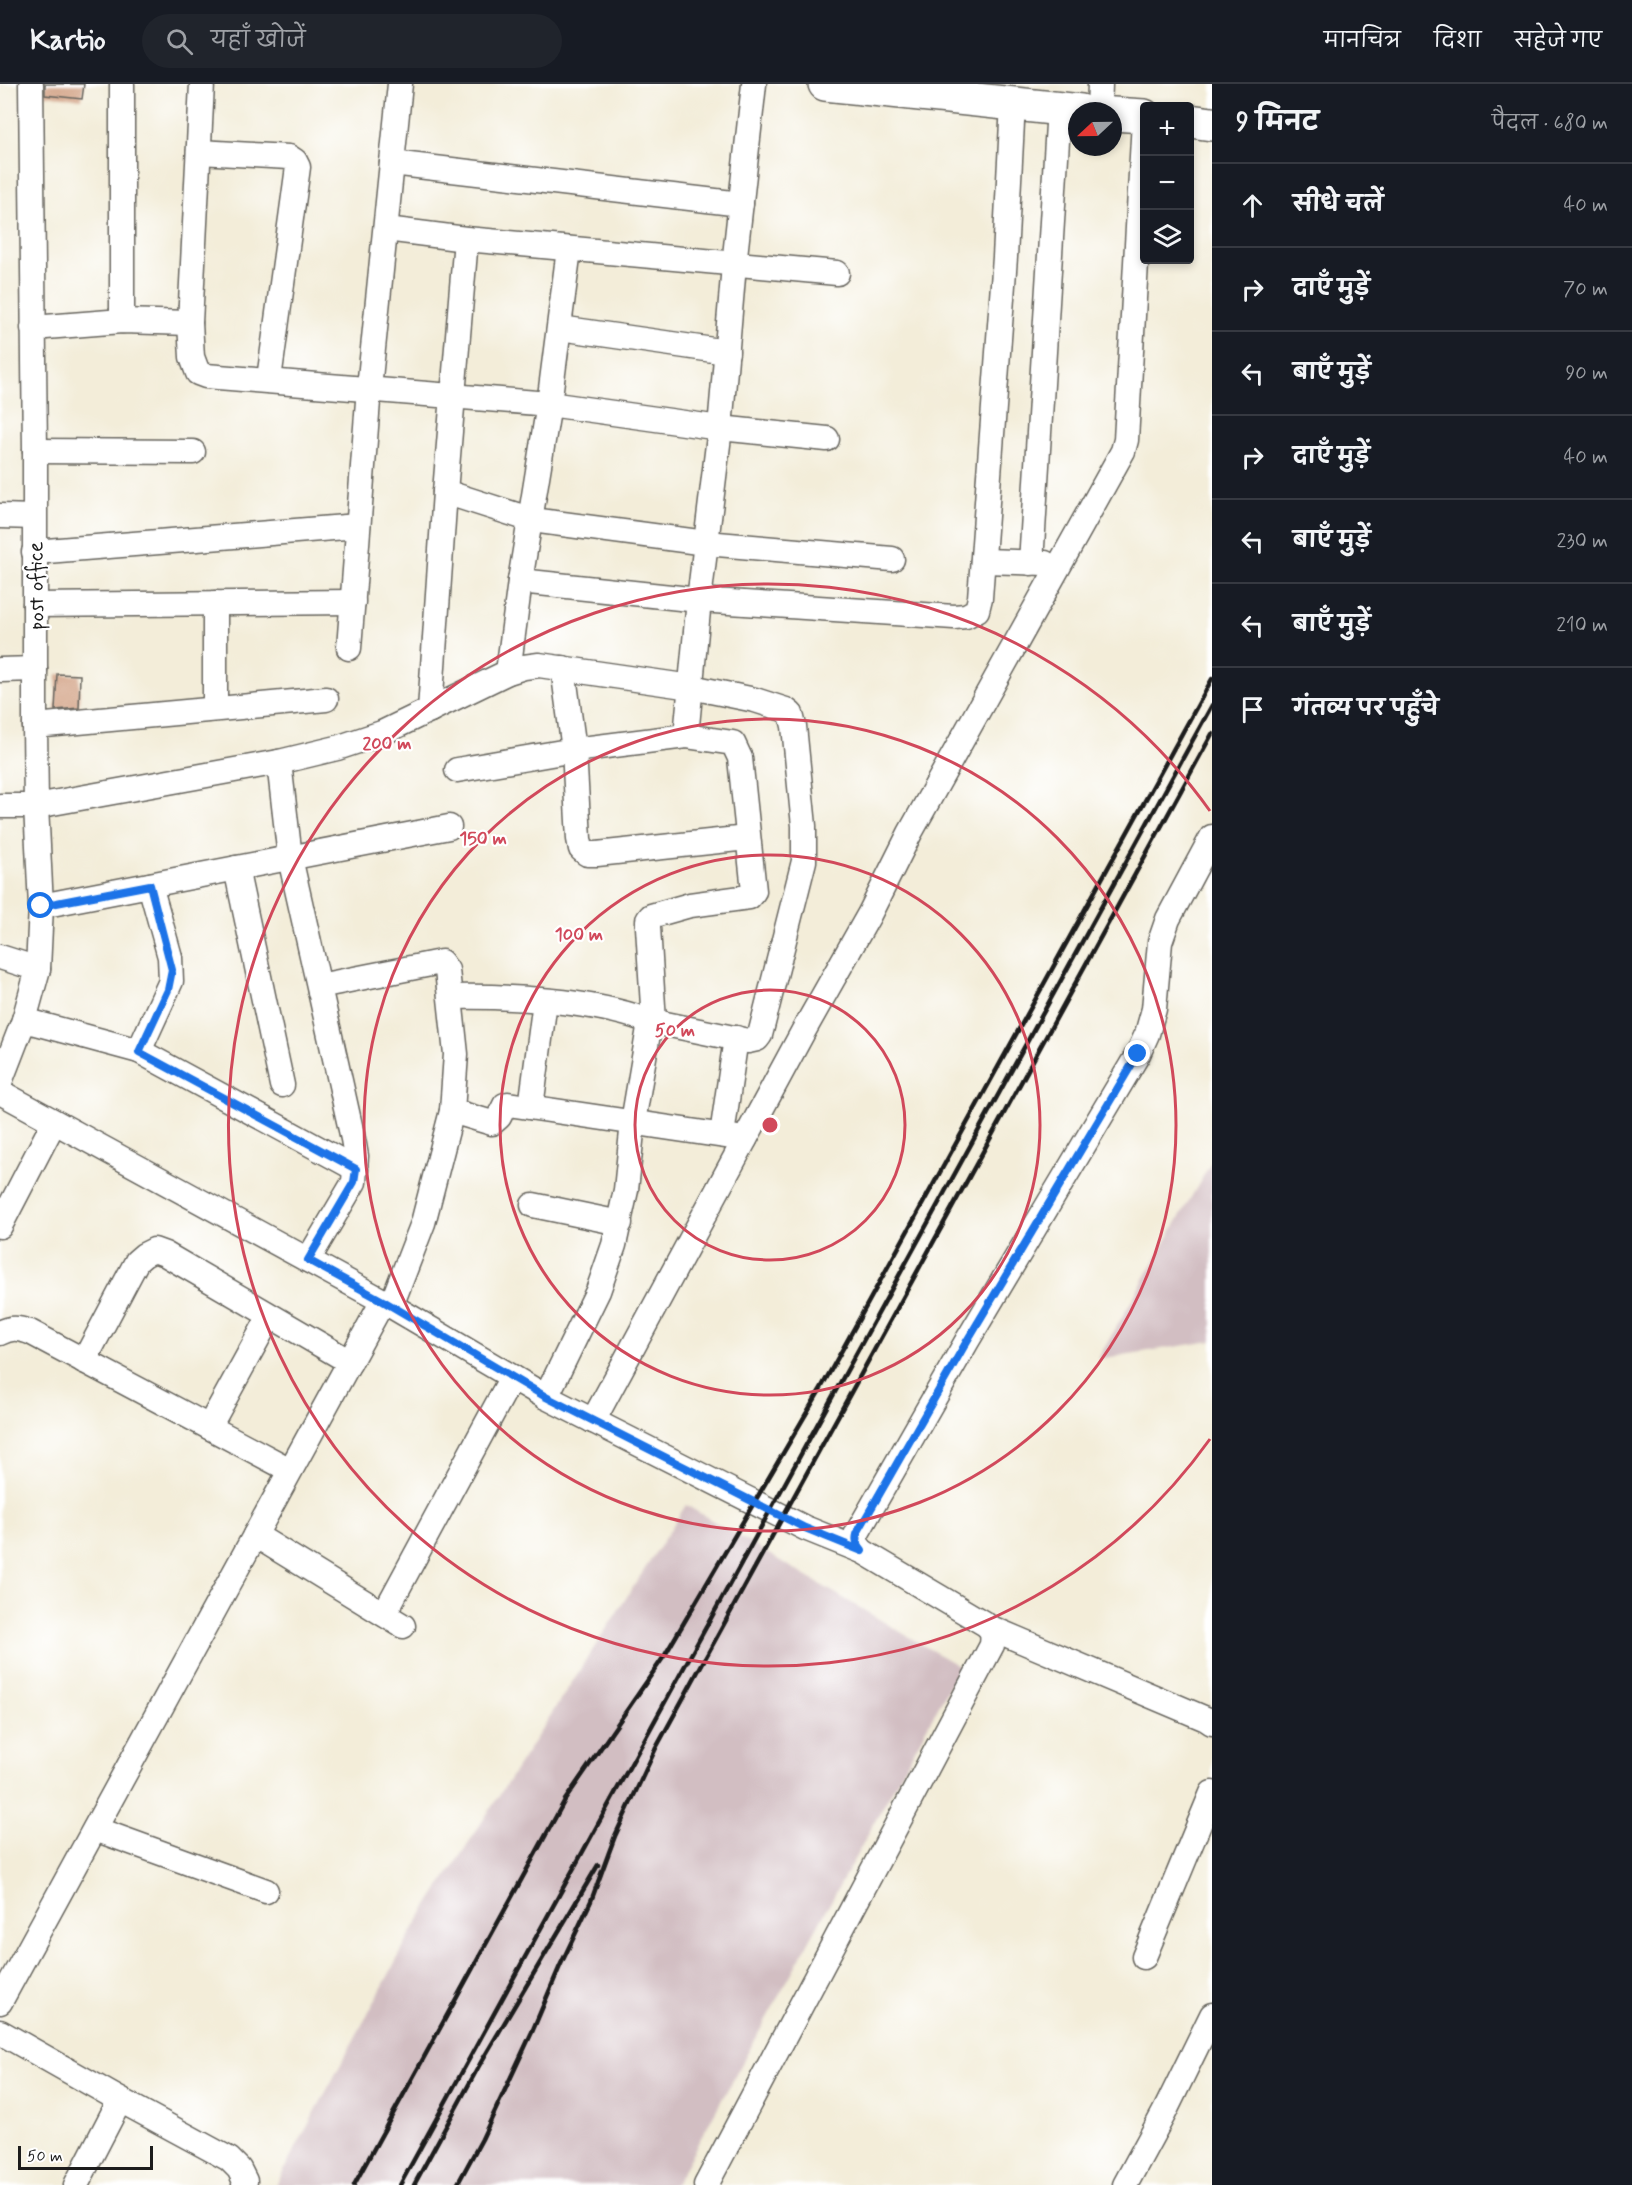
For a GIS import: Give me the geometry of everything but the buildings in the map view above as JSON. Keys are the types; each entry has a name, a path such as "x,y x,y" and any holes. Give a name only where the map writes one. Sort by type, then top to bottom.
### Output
{"highway":[{"path":"825,84 976,92 1013,103 1068,110"},
{"path":"1122,115 1140,116"},
{"path":"1194,122 1212,124"}],"street":[{"name":"post office","path":"0,1082 24,1020 38,969 41,906 35,726 31,84"},
{"path":"122,84 122,321"},
{"path":"202,84 190,323 192,357 198,373 549,404 720,428 827,439"},
{"path":"349,648 369,388 400,84"},
{"path":"686,736 699,600 720,428 754,84"},
{"path":"1099,102 1100,84"},
{"path":"520,581 699,600 954,617 966,616 977,610 983,561 1005,256 1013,103"},
{"path":"1030,563 1068,133"},
{"path":"200,152 289,157 298,167 269,379"},
{"path":"593,1421 734,1137 869,915 916,823 1122,451 1126,440 1142,156"},
{"path":"392,163 741,204"},
{"path":"386,229 466,239 837,273"},
{"path":"430,710 466,239"},
{"path":"508,672 560,328 569,249"},
{"path":"33,328 122,321 190,323"},
{"path":"560,328 727,352"},
{"path":"35,451 193,452"},
{"path":"445,492 532,520 706,543 892,559"},
{"path":"0,516 34,517"},
{"path":"34,552 358,526"},
{"path":"983,561 1060,564"},
{"path":"35,605 354,602"},
{"path":"215,603 215,708"},
{"path":"0,806 36,806 279,762 361,741 508,672 539,665 691,687 755,700 786,710 791,714 795,726 804,826 802,872 760,1035 753,1041 567,1003 451,997"},
{"path":"563,668 574,750 581,849 587,854 747,838"},
{"path":"0,670 35,669"},
{"path":"35,726 326,699"},
{"path":"457,770 574,750 686,736 734,743 740,758 747,838 755,883 754,891 749,897 690,905 651,916 648,920 649,1036 633,1122 620,1223 598,1291 546,1397"},
{"path":"279,762 290,858 353,1139 356,1169 354,1182 308,1260"},
{"path":"41,906 449,827"},
{"path":"862,1551 856,1543 856,1535 967,1341 1138,1054 1154,1009 1160,942 1168,919 1212,837"},
{"path":"236,868 282,1085"},
{"path":"139,1052 168,990 172,970 150,885"},
{"path":"0,957 38,969"},
{"path":"0,2002 350,1362 387,1304 423,1223 452,1111 456,1054 447,970 441,962 436,961 329,984 323,986 320,991"},
{"path":"531,1107 544,1001"},
{"path":"24,1020 139,1052 356,1169"},
{"path":"734,1137 735,1038"},
{"path":"0,1092 387,1304 546,1397 805,1528 862,1551 991,1628 1212,1723"},
{"path":"452,1111 492,1123 500,1117 505,1105 531,1107 734,1137"},
{"path":"0,1226 54,1122"},
{"path":"533,1205 620,1223"},
{"path":"84,1360 137,1261 154,1250 165,1254 350,1362"},
{"path":"209,1427 270,1316"},
{"path":"0,1333 8,1329 19,1328 30,1332 291,1470"},
{"path":"255,1535 394,1620 512,1377"},
{"path":"706,2185 992,1645 991,1628"},
{"path":"1144,1957 1205,1829 1212,1793"},
{"path":"95,1829 266,1891"},
{"path":"1125,2185 1164,2113 1212,2014"},
{"path":"0,2032 229,2159 239,2169 245,2181 244,2185"},
{"path":"76,2185 120,2100"}],"shaded area":[{"path":"1212,1161 1212,1341 1098,1359"},
{"path":"686,1505 960,1667 675,2185 276,2185 415,1926"}],"railway":[{"path":"354,2185 565,1800 665,1655 820,1390 1212,679"},
{"path":"400,2185 1212,705"},
{"path":"457,2185 482,2139 532,2032 591,1901 615,1836 656,1748 1212,734"},
{"path":"414,2185 480,2064 598,1865"}],"route":[{"path":"41,906 150,885 172,970 168,990 139,1052 356,1169 354,1182 308,1260 383,1301 546,1397 805,1528 862,1551 856,1543 856,1535 967,1341 1138,1054"}]}
